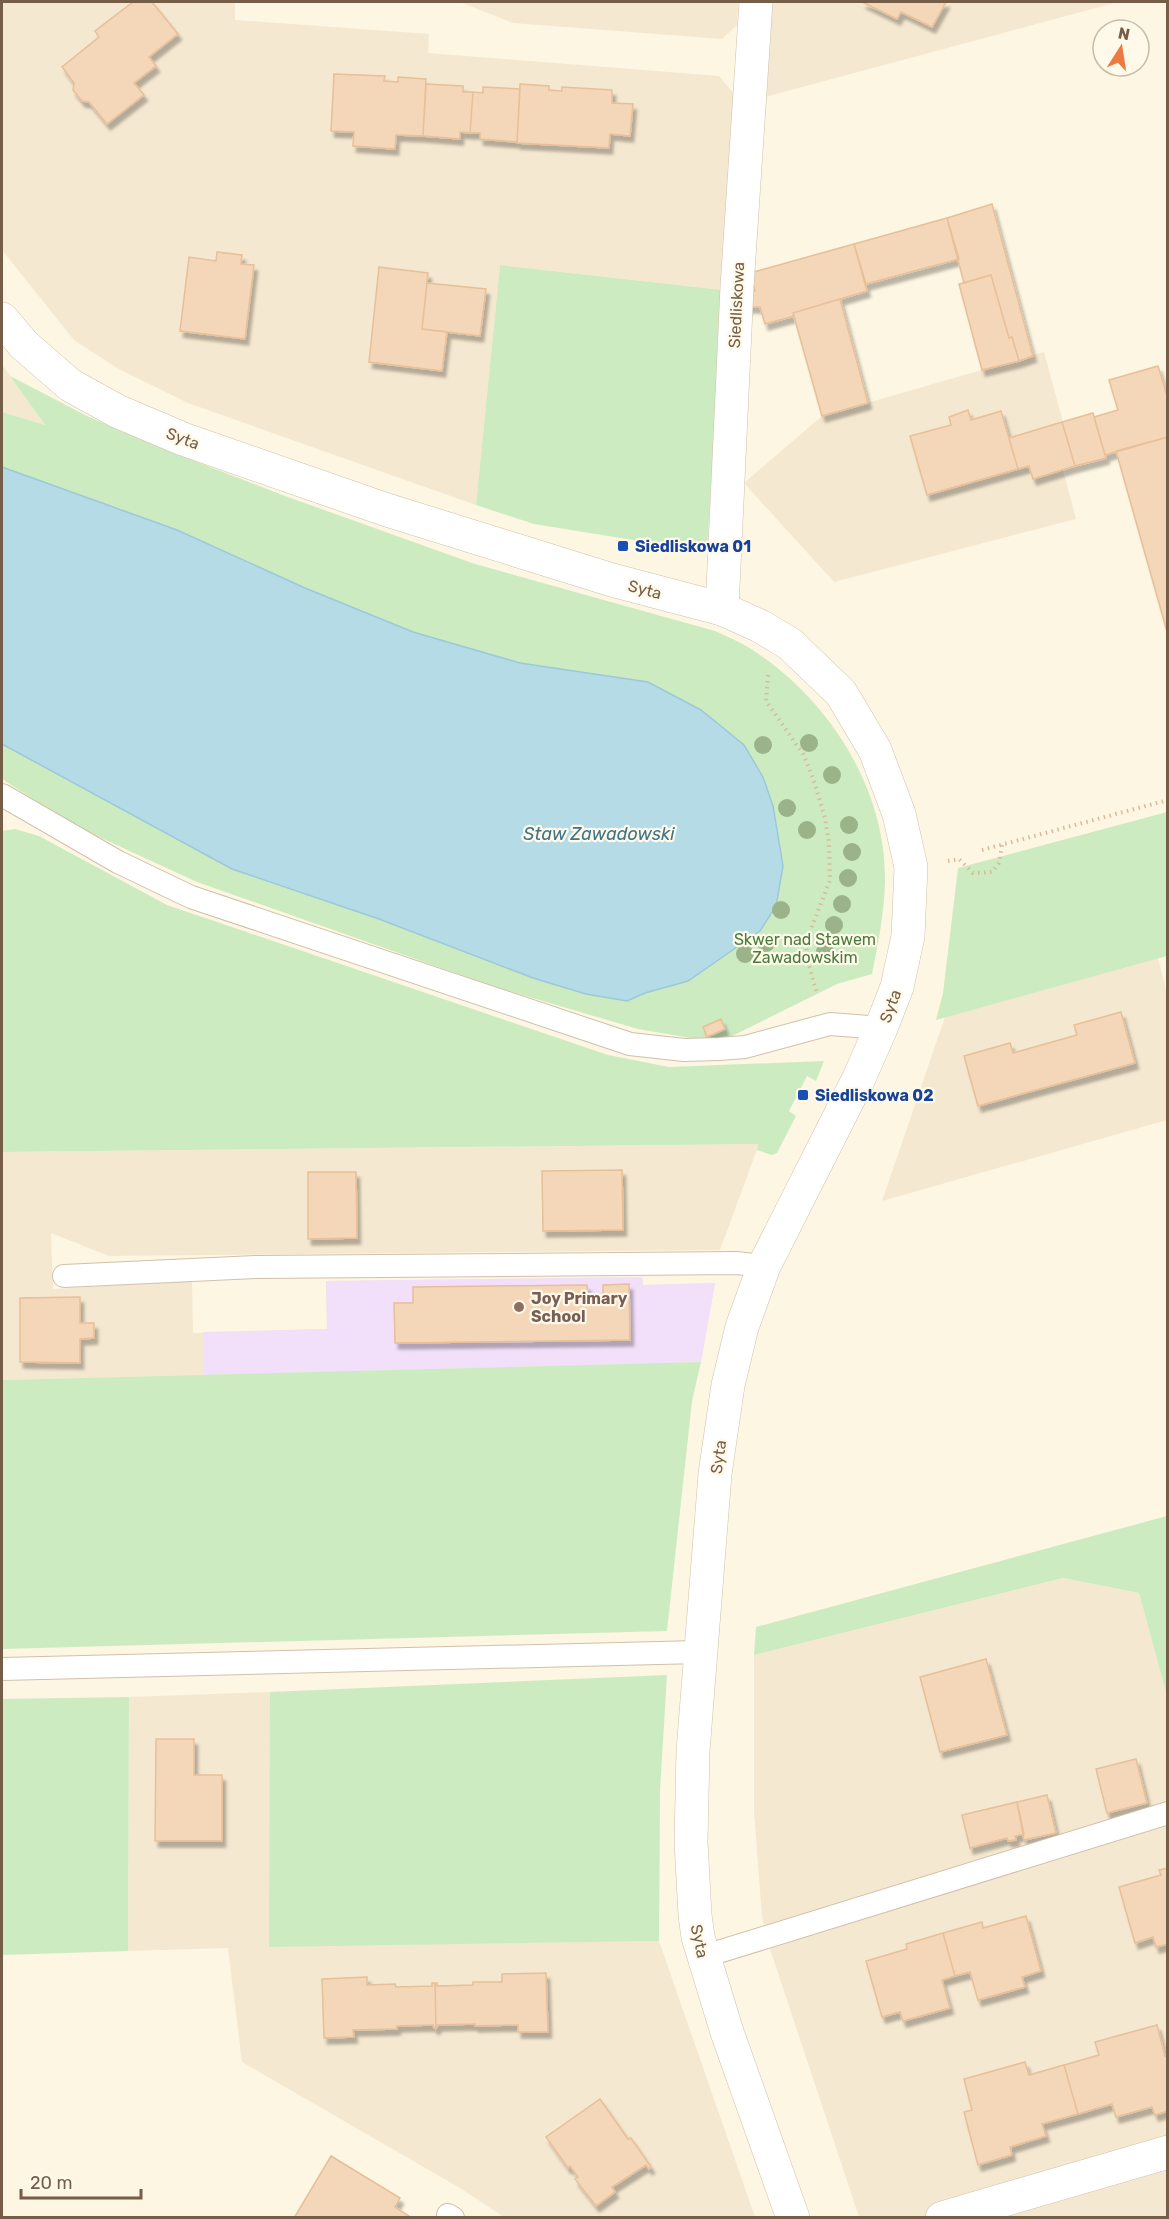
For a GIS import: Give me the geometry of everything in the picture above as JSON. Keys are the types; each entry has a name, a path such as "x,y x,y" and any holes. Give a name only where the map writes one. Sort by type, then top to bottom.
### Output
{"street":[{"name":"Siedliskowa","path":"722,609 737,287 756,2"},
{"name":"Syta","path":"2,319 24,345 70,385 117,411 183,439 387,510 612,580 722,609 760,626 790,644 841,693 875,750 899,814 911,867 908,936 897,987 881,1029 859,1078 764,1266 742,1327 728,1385 715,1474 699,1652 693,1751 691,1842 695,1915 702,1957 794,2217"},
{"path":"942,2217 1167,2152"}],"lane":[{"path":"2,795 118,862 191,897 630,1044 663,1049 719,1049 745,1047 830,1024 881,1029"},
{"path":"64,1276 256,1267 736,1263 764,1266"},
{"path":"2,1669 699,1652"},
{"path":"702,1957 1167,1813"}],"path":[{"path":"768,673 765,686 766,701 803,754 817,788 829,843 830,880 806,942 808,962 817,993"},
{"path":"982,850 1167,800"},
{"path":"939,862 959,859 973,873 992,872 999,863 1002,845"}],"shaded area":[{"path":"2,2 235,2 235,20 429,34 428,53 719,76 735,95 723,290 500,265 476,505 188,403 117,368 74,340 2,250"},
{"path":"460,2 738,2 737,25 722,39 513,23"},
{"path":"767,2 1118,2 761,98"},
{"path":"1044,352 1075,466 1063,470 1076,519 834,582 744,483 822,416"},
{"path":"2,364 10,376 45,425 2,412"},
{"path":"1158,958 1167,993 1167,1120 882,1201 945,1017"},
{"path":"759,1144 720,1250 109,1256 51,1233 53,1289 192,1281 193,1333 327,1329 326,1281 642,1277 643,1285 715,1283 701,1362 2,1380 2,1152"},
{"name":"Joy Primary School","path":"642,1277 643,1285 715,1283 701,1362 204,1375 203,1332 327,1329 326,1281"},
{"path":"1063,1578 1139,1593 1167,1696 1167,2217 859,2217 771,1952 762,1917 754,1812 754,1655"},
{"path":"270,1692 270,1946 659,1941 755,2217 504,2217 460,2188 242,2062 228,1948 128,1951 129,1697"}],"green space":[{"path":"500,265 723,290 707,552 534,524 476,505"},
{"name":"Skwer nad Stawem Zawadowskim","path":"10,376 89,417 285,496 475,564 715,631 748,647 777,667 827,718 847,748 876,813 883,848 885,883 882,918 872,974 837,984 730,1037 702,1040 638,1029 495,987 197,882 73,825 2,779 2,744 232,869 627,1001 760,931 776,906 783,866 773,806 763,777 744,745 701,710 520,663 413,632 305,588 177,530 2,467 2,412 45,425"},
{"path":"1167,812 1167,956 936,1020 943,993 958,868"},
{"path":"15,829 39,836 167,905 608,1055 669,1067 824,1061 816,1081 807,1076 789,1111 796,1116 777,1153 772,1155 757,1150 758,1144 2,1152 2,831"},
{"path":"701,1362 692,1401 667,1631 2,1649 2,1380"},
{"path":"1167,1516 1167,1696 1139,1593 1063,1578 754,1655 756,1627"},
{"path":"667,1675 660,1791 659,1941 269,1947 270,1692"},
{"path":"129,1697 128,1951 2,1955 2,1699"}],"water":[{"name":"Staw Zawadowski","path":"2,467 177,530 305,588 413,632 520,663 648,682 701,710 744,745 763,777 773,806 783,866 776,906 760,931 688,981 645,993 627,1001 586,994 533,978 379,919 232,869 2,744"}],"building":[{"path":"133,2 152,2 178,34 149,57 156,66 134,83 144,95 107,124 89,102 82,101 73,90 74,83 62,67 99,37 95,31"},
{"path":"862,2 946,2 932,27 901,12 897,19"},
{"path":"334,74 385,76 384,81 398,82 398,77 426,79 423,136 396,135 395,149 353,146 354,132 331,131"},
{"path":"426,84 463,86 463,92 473,92 470,133 460,132 460,139 423,136"},
{"path":"520,84 549,86 549,90 562,91 562,87 612,90 612,103 633,104 630,136 610,134 609,148 517,143"},
{"path":"483,87 520,89 517,142 480,139 480,133 470,133 473,92 483,93"},
{"path":"992,204 1033,356 1019,361 1012,337 1009,338 991,275 964,283 947,218"},
{"path":"947,218 959,259 866,284 854,244"},
{"path":"854,244 867,291 793,313 794,316 765,324 760,307 746,307 747,293 755,291 750,273"},
{"path":"217,252 242,255 241,264 254,265 245,339 180,331 189,257 216,261"},
{"path":"379,267 428,273 422,329 447,332 442,371 369,362"},
{"path":"991,275 1009,338 1012,337 1019,361 982,370 959,284"},
{"path":"427,283 486,289 480,336 422,329"},
{"path":"840,299 868,403 822,416 793,313"},
{"path":"1158,366 1168,399 1168,437 1105,455 1094,417 1118,410 1109,380"},
{"path":"968,410 971,420 1001,411 1018,469 927,495 910,436 951,425 949,417"},
{"path":"1093,413 1106,458 1075,466 1062,422"},
{"path":"1062,422 1075,466 1033,479 1029,466 1018,469 1009,438"},
{"path":"1168,437 1168,635 1116,451"},
{"path":"1121,1012 1135,1063 978,1106 964,1056 1010,1043 1013,1053 1077,1035 1074,1025"},
{"path":"721,1019 725,1029 707,1037 703,1027"},
{"path":"622,1170 623,1230 543,1231 542,1171"},
{"path":"308,1172 356,1172 357,1238 308,1239"},
{"path":"629,1284 630,1340 395,1343 394,1303 413,1303 413,1287 587,1285 587,1301 603,1301 603,1285"},
{"path":"80,1297 80,1323 94,1323 94,1338 80,1339 80,1363 20,1362 20,1298"},
{"path":"986,1659 1007,1735 940,1752 920,1677"},
{"path":"156,1739 194,1739 194,1775 222,1775 222,1841 155,1841"},
{"path":"1136,1759 1147,1803 1107,1813 1096,1769"},
{"path":"1047,1795 1056,1833 1024,1840 1017,1802"},
{"path":"1017,1802 1024,1834 1015,1836 1016,1840 1008,1841 1007,1838 970,1848 962,1815"},
{"path":"1168,1868 1168,1944 1156,1947 1153,1937 1135,1943 1119,1887 1161,1875 1159,1870"},
{"path":"1026,1916 1041,1971 1022,1977 1025,1987 978,2000 970,1972 955,1976 943,1933 982,1922 983,1928"},
{"path":"943,1933 955,1976 942,1980 950,2008 903,2021 900,2012 882,2017 866,1961 907,1949 906,1944"},
{"path":"546,1973 548,2032 518,2032 518,2025 438,2025 436,2028 435,1983 437,1986 473,1985 473,1982 502,1982 502,1974"},
{"path":"367,1977 367,1985 432,1986 432,1983 435,1983 436,2028 433,2025 397,2026 397,2029 353,2030 354,2037 324,2038 322,1979"},
{"path":"1157,2025 1165,2056 1168,2055 1168,2111 1155,2115 1152,2107 1116,2117 1112,2104 1078,2114 1064,2065 1099,2055 1095,2042"},
{"path":"1025,2062 1029,2075 1064,2065 1078,2114 1042,2124 1046,2136 1010,2147 1012,2155 978,2165 964,2112 972,2110 964,2079"},
{"path":"600,2099 651,2167 649,2169 646,2165 612,2187 615,2192 596,2206 575,2179 578,2177 570,2166 568,2168 546,2137"},
{"path":"331,2156 400,2198 395,2207 409,2216 408,2218 294,2218"}],"place":[{"name":"Siedliskowa 01","path":"623,546"},
{"name":"Siedliskowa 02","path":"803,1095"},
{"name":"Joy Primary School","path":"519,1307"}]}
